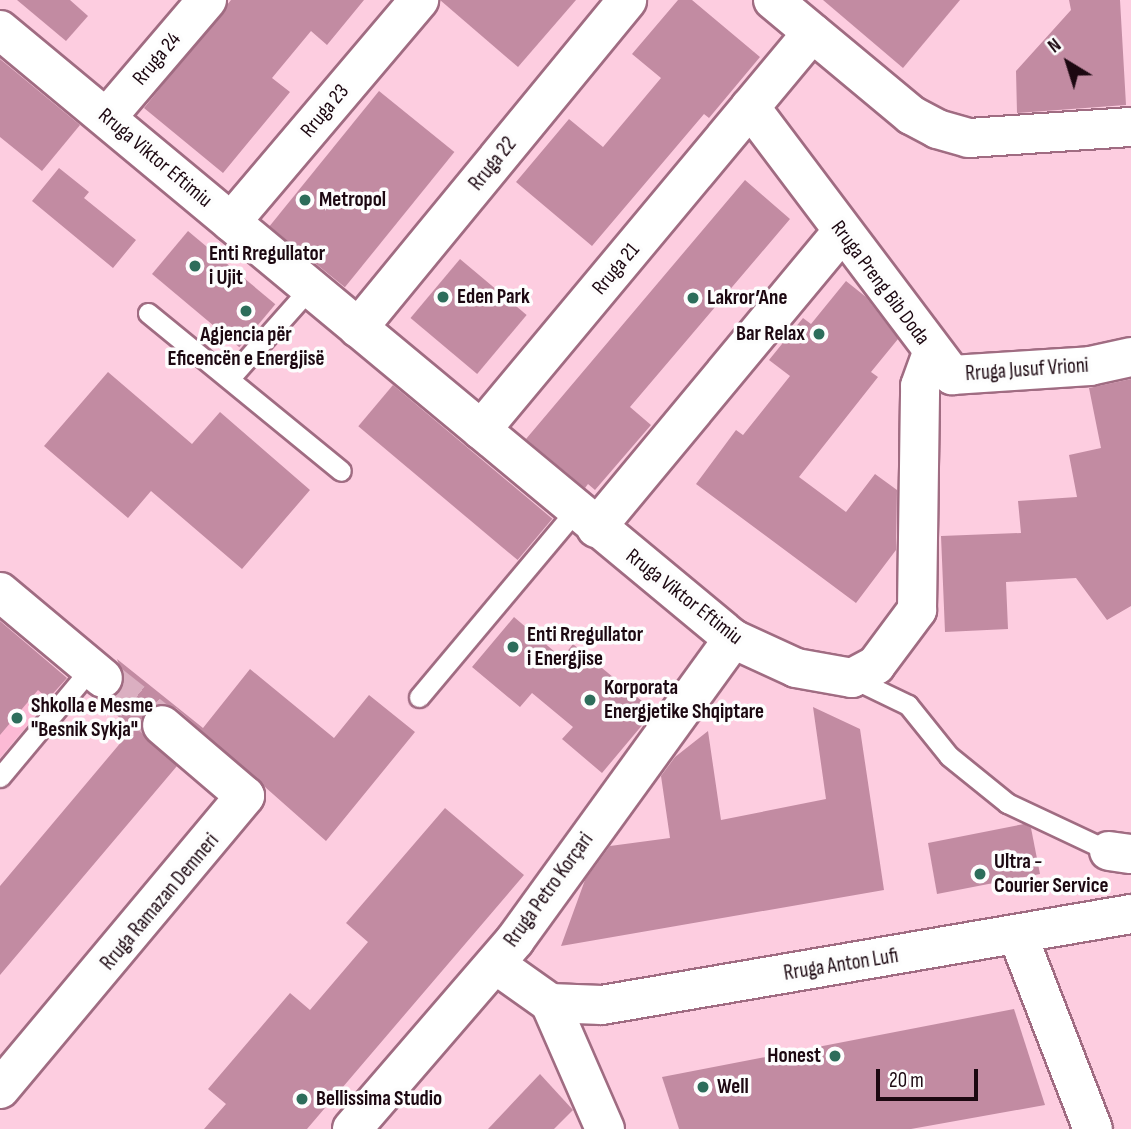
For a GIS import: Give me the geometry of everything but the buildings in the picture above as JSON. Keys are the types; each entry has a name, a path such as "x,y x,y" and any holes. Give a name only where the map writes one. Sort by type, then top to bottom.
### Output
{"street":[{"name":"Rruga 24","path":"107,117 206,0"},
{"name":"Rruga 23","path":"231,222 419,0"},
{"name":"Rruga 22","path":"358,328 627,0"},
{"path":"773,0 911,115 969,138 1131,127"},
{"name":"Rruga Viktor Eftimiu","path":"0,30 733,639 796,668 852,678"},
{"path":"750,107 812,33"},
{"name":"Rruga Preng Bib Doda","path":"750,107 932,353 920,386 917,610 876,665 852,678"},
{"name":"Rruga 21","path":"481,430 750,107"},
{"path":"586,519 842,232"},
{"name":"Rruga Jusuf Vrioni","path":"932,353 952,375 1078,368 1131,357"},
{"path":"0,592 97,673"},
{"name":"Rruga Petro Korçari","path":"352,1129 495,964 733,639"},
{"name":"Rruga Ramazan Demneri","path":"0,1089 245,796 162,725"},
{"name":"Rruga Anton Lufi","path":"550,1003 602,1005 1018,936 1131,914"},
{"path":"1018,936 1093,1129"},
{"path":"495,964 550,1003 605,1129"}],"lane":[{"path":"230,378 310,288"},
{"path":"148,313 341,471"},
{"path":"419,697 586,519"},
{"path":"0,777 97,673"},
{"name":"Rruga Viktor Eftimiu","path":"852,678 908,705 949,756 1007,803 1120,853"}],"shaded area":[{"name":"Shkolla e Mesme \"Besnik Sykja\"","path":"0,621 67,678 0,758"}],"tunnel":[{"path":"103,678 162,725"}],"place":[{"name":"Metropol","path":"305,200"},
{"name":"Enti Rregullator i Ujit","path":"195,266"},
{"name":"Eden Park","path":"443,297"},
{"name":"Lakror’Ane","path":"693,298"},
{"name":"Agjencia për Eficencën e Energjisë","path":"246,311"},
{"name":"Bar Relax","path":"819,334"},
{"name":"Enti Rregullator i Energjise","path":"513,647"},
{"name":"Korporata Energjetike Shqiptare","path":"590,700"},
{"name":"Shkolla e Mesme \"Besnik Sykja\"","path":"17,718"},
{"name":"Ultra - Courier Service","path":"980,874"},
{"name":"Honest","path":"835,1056"},
{"name":"Well","path":"703,1087"},
{"name":"Bellissima Studio","path":"302,1099"}]}
